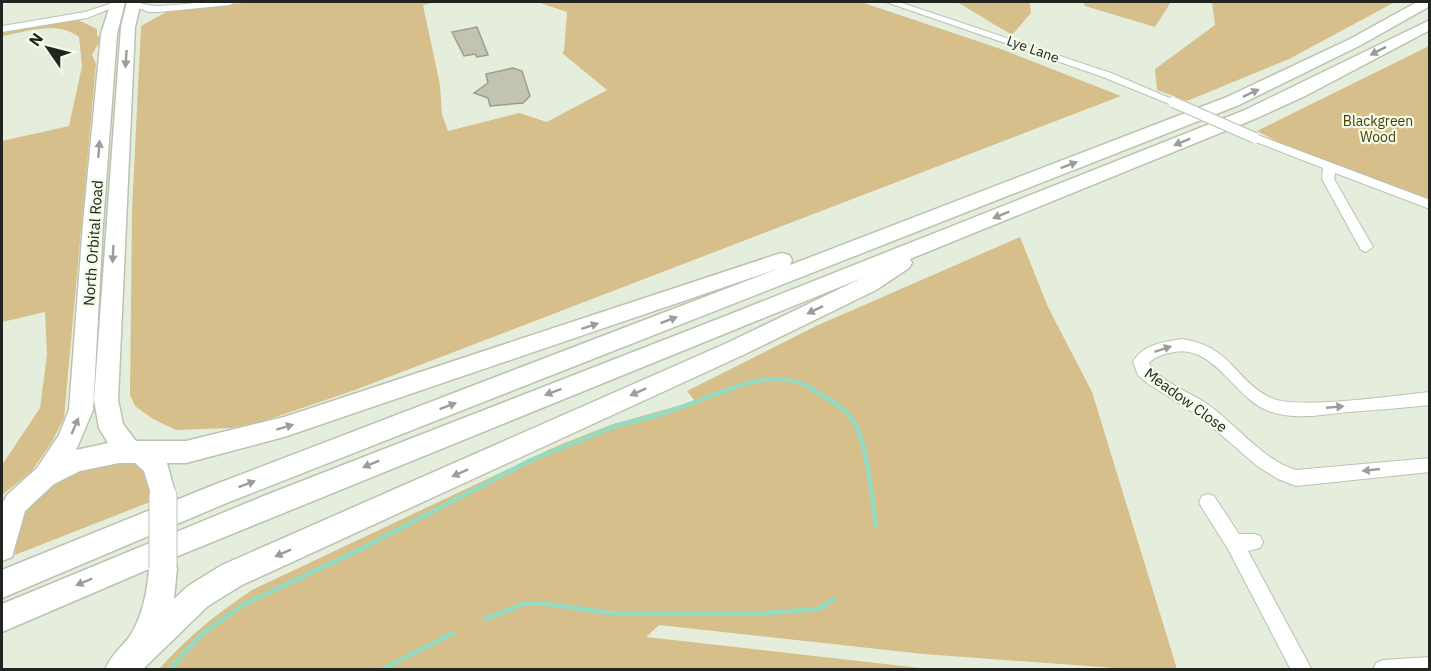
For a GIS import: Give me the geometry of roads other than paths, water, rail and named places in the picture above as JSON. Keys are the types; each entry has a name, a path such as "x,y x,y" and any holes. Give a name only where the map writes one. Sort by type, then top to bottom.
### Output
{"highway":[{"path":"2,584 220,494 1233,101 1324,57 1426,2"},
{"name":"North Orbital Road","path":"124,9 106,400 111,428 135,452 155,465 163,496 162,596 157,615 127,664"},
{"name":"North Orbital Road","path":"2,548 9,516 69,440 81,410 93,224 124,9"},
{"path":"2,618 394,454 939,240 1251,114 1299,92 1430,24"},
{"path":"2,508 36,483 84,458 135,452 186,452 284,428 710,286 910,214 956,208"},
{"path":"127,664 165,624 214,584 735,349 868,285 939,240"}],"street":[{"path":"2,29 124,9 159,9 230,2"},
{"name":"Lye Lane","path":"891,2 1086,68 1329,168"},
{"path":"87,15 124,9 159,9"},
{"path":"1366,247 1328,179 1329,168 1430,205"},
{"name":"Meadow Close","path":"1430,398 1288,410 1262,401 1217,358 1197,346 1166,347 1151,353 1141,362 1147,375 1216,419 1269,466 1286,475 1296,478 1430,465"},
{"path":"1208,502 1234,543 1302,669"},
{"path":"1234,543 1254,542"},
{"path":"1383,669 1430,667"}],"waterway":[{"path":"729,389 750,382 771,379 792,380 813,389"},
{"path":"169,670 202,634 243,605 359,550 531,460 616,426 665,413 733,388"},
{"path":"810,388 833,402 853,420 864,448 876,526"},
{"path":"485,619 524,604 539,603 611,613 756,614 818,609 834,599"},
{"path":"381,670 453,633"}],"park label":[{"name":"Blackgreen Wood","path":"1378,130"}]}
